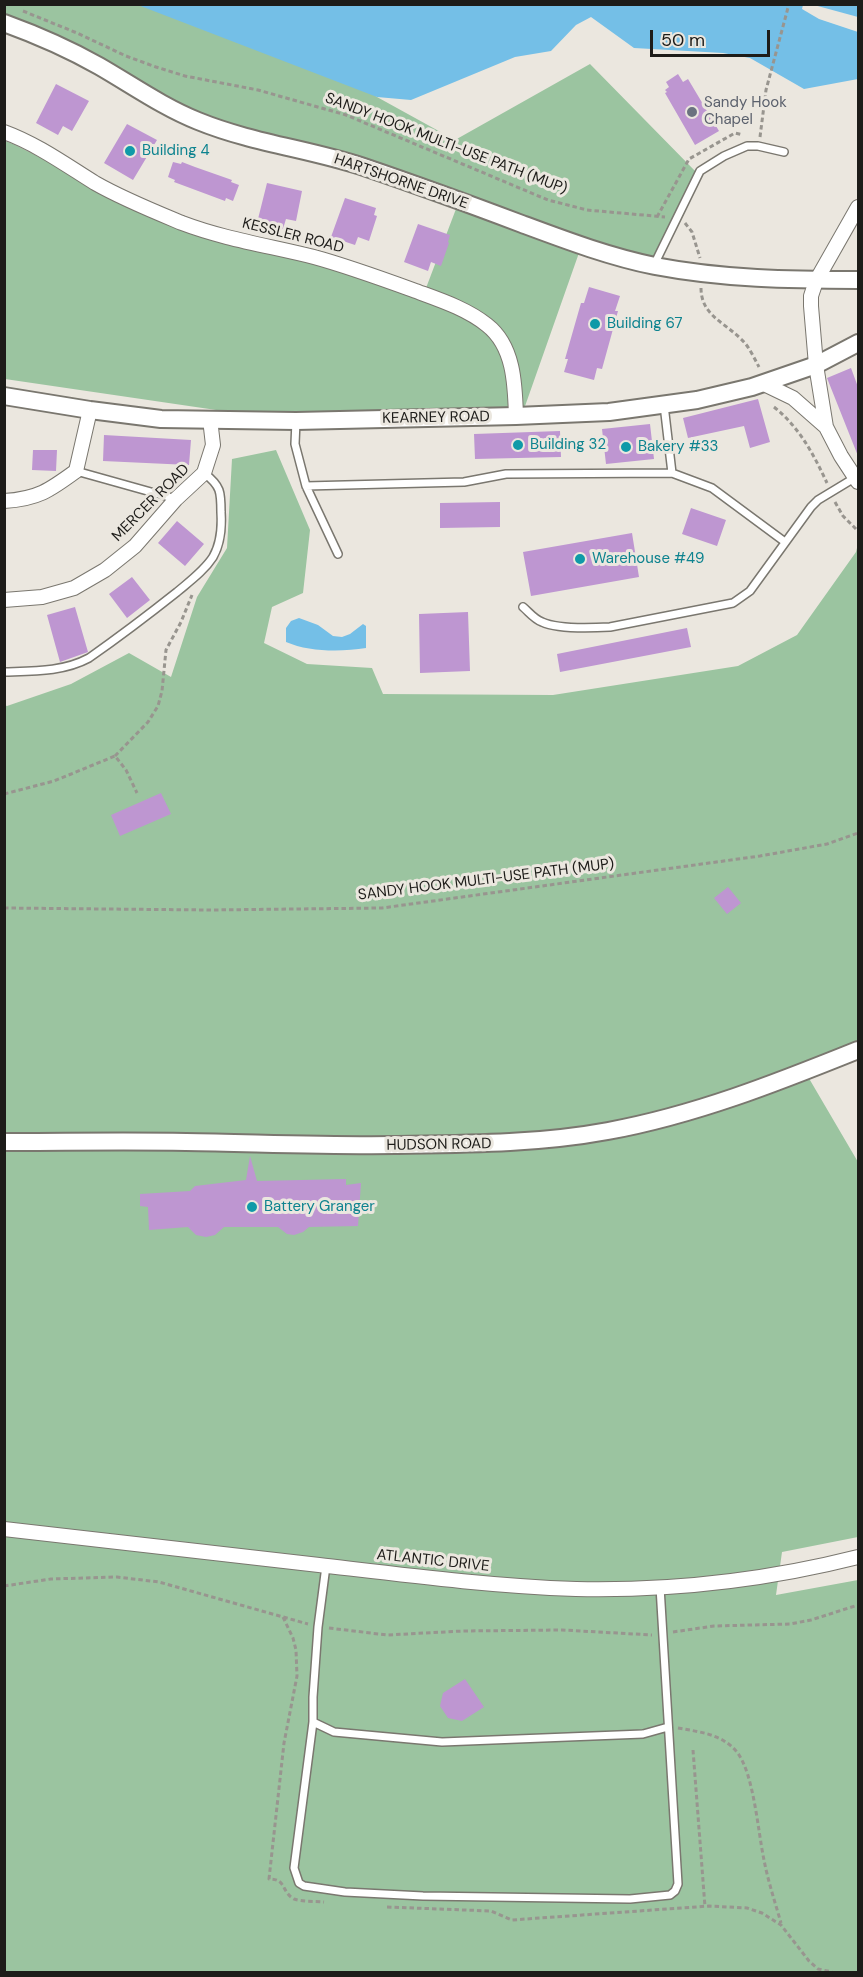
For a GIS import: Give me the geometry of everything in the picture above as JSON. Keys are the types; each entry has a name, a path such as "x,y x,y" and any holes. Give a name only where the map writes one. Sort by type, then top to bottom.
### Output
{"street":[{"name":"HARTSHORNE DRIVE","path":"4,23 60,45 154,100 197,121 250,139 358,165 581,246 654,266 701,273 769,280 858,280"},
{"name":"KESSLER ROAD","path":"4,132 38,148 97,184 184,224 358,270 440,300 470,314 501,339 507,351 515,385 516,416"},
{"path":"858,207 816,281 811,296 816,365 826,428 840,456 858,479"},
{"name":"KEARNEY ROAD","path":"4,396 161,419 296,421 609,412 697,400 762,376 816,365 858,343"},
{"path":"762,376 826,428"},
{"path":"4,501 24,500 40,494 76,471 90,410"},
{"name":"MERCER ROAD","path":"4,600 42,597 74,588 105,570 135,546 176,499 204,473 213,445 210,419"},
{"name":"HUDSON ROAD","path":"4,1142 186,1142 347,1146 506,1144 609,1131 678,1115 758,1090 858,1050"},
{"name":"ATLANTIC DRIVE","path":"4,1529 326,1566 519,1586 578,1589 693,1586 779,1574 858,1557"}],"lane":[{"path":"654,266 700,171 741,148 753,146 784,152"},
{"path":"664,405 672,472"},
{"path":"296,421 295,444 301,472 338,554"},
{"path":"76,471 176,499"},
{"path":"306,486 464,482 506,474 672,472 712,488 785,542"},
{"path":"4,672 62,669 78,664 153,611 201,572 219,543 222,525 220,491 217,483 204,473"},
{"path":"523,607 535,618 548,624 591,628 610,627 733,603 750,591 818,500 858,479"},
{"path":"326,1566 318,1627 313,1722 294,1868 299,1883 304,1886 345,1892 423,1896 630,1899 670,1895 677,1888 660,1587"},
{"path":"313,1722 334,1732 442,1742 643,1734 668,1727"}],"path":[{"path":"766,90 789,4"},
{"name":"SANDY HOOK MULTI-USE PATH (MUP)","path":"15,9 36,15 126,56 156,67 185,76 258,90 346,115 548,200 587,210 676,219"},
{"path":"676,219 683,221 692,232 700,258 703,304 711,314 743,340 762,376"},
{"path":"770,403 797,429 812,452 827,483"},
{"path":"835,502 840,513 858,531"},
{"path":"4,794 54,781 115,756 148,722 158,706 162,691 166,650 181,622 201,572"},
{"path":"115,756 126,770 137,793"},
{"name":"SANDY HOOK MULTI-USE PATH (MUP)","path":"4,908 209,910 382,908 760,856 827,844 858,833"},
{"path":"673,1632 714,1626 790,1624 858,1605"},
{"path":"282,1617 293,1638 298,1659 297,1676 284,1743"},
{"path":"668,1727 705,1733 723,1740 738,1753 748,1775 764,1861 781,1925"},
{"path":"693,1750 705,1907 747,1908 762,1913 781,1925 818,1969 832,1972"}],"green space":[{"path":"5,5 169,5 338,70 377,97 455,140 590,64 696,172 650,271 580,250 524,409 223,411 5,379 5,141 171,222 423,296 459,201 224,132 5,23"},
{"path":"276,450 310,530 303,593 272,607 264,643 307,664 372,668 383,694 553,695 738,666 797,635 856,552 858,544 858,1049 807,1075 858,1162 858,1537 782,1552 776,1595 858,1580 858,1972 5,1972 4,705 7,706 71,684 129,653 171,677 197,597 227,548 232,459"}],"water":[{"path":"138,5 858,5 858,79 804,89 750,58 723,53 634,48 591,17 576,25 551,51 515,57 411,100 377,97"},
{"path":"299,618 318,625 333,636 342,637 363,624 366,626 366,648 325,650 305,648 286,642 286,628 291,621"}],"pier":[{"path":"803,5 814,5 858,17 858,32 819,19 802,9"}],"building":[{"name":"Sandy Hook Chapel","path":"678,74 683,82 688,79 719,131 695,145 665,93 669,87 666,82"},
{"path":"56,84 89,101 72,131 63,126 58,135 36,123"},
{"name":"Building 4","path":"127,124 157,140 133,180 104,163"},
{"path":"173,162 181,164 182,162 232,180 231,182 239,185 233,201 226,198 225,201 174,182 175,180 168,177"},
{"path":"267,183 302,191 296,221 286,219 283,229 257,223"},
{"path":"345,198 376,208 374,215 377,216 369,241 358,237 355,245 331,237"},
{"path":"418,224 450,235 441,266 431,262 428,271 404,262"},
{"name":"Building 67","path":"589,287 620,296 602,369 597,368 594,380 564,372 568,359 565,359 581,303 584,303"},
{"path":"851,368 858,387 858,456 827,378"},
{"path":"758,399 770,442 750,448 744,426 688,438 683,418"},
{"name":"Bakery #33","path":"650,424 654,459 606,464 602,429"},
{"name":"Building 32","path":"560,431 561,457 475,459 474,434"},
{"path":"104,435 191,440 189,465 103,461"},
{"path":"33,450 57,450 56,471 32,470"},
{"path":"500,502 500,527 440,528 440,503"},
{"path":"691,508 726,520 717,546 682,534"},
{"path":"177,521 204,544 185,566 158,543"},
{"name":"Warehouse #49","path":"632,533 639,577 531,596 523,552"},
{"path":"132,577 150,600 127,618 109,594"},
{"path":"75,607 88,652 60,662 47,615"},
{"path":"468,612 470,671 420,673 419,614"},
{"path":"687,628 691,647 560,672 557,654"},
{"path":"161,793 171,814 120,836 111,815"},
{"path":"728,887 741,903 727,914 714,898"},
{"name":"Battery Granger","path":"250,1156 257,1181 346,1179 346,1185 361,1183 358,1226 309,1227 294,1235 287,1234 278,1227 224,1227 215,1235 206,1237 196,1235 188,1227 149,1230 148,1207 140,1206 140,1194 190,1191 195,1186 246,1180"},
{"path":"465,1679 484,1707 462,1721 448,1718 440,1706 443,1693"}],"place":[{"name":"Sandy Hook Chapel","path":"692,112"},
{"name":"Building 4","path":"130,151"},
{"name":"Building 67","path":"595,324"},
{"name":"Building 32","path":"518,445"},
{"name":"Bakery #33","path":"626,447"},
{"name":"Warehouse #49","path":"580,559"},
{"name":"Battery Granger","path":"252,1207"}]}
